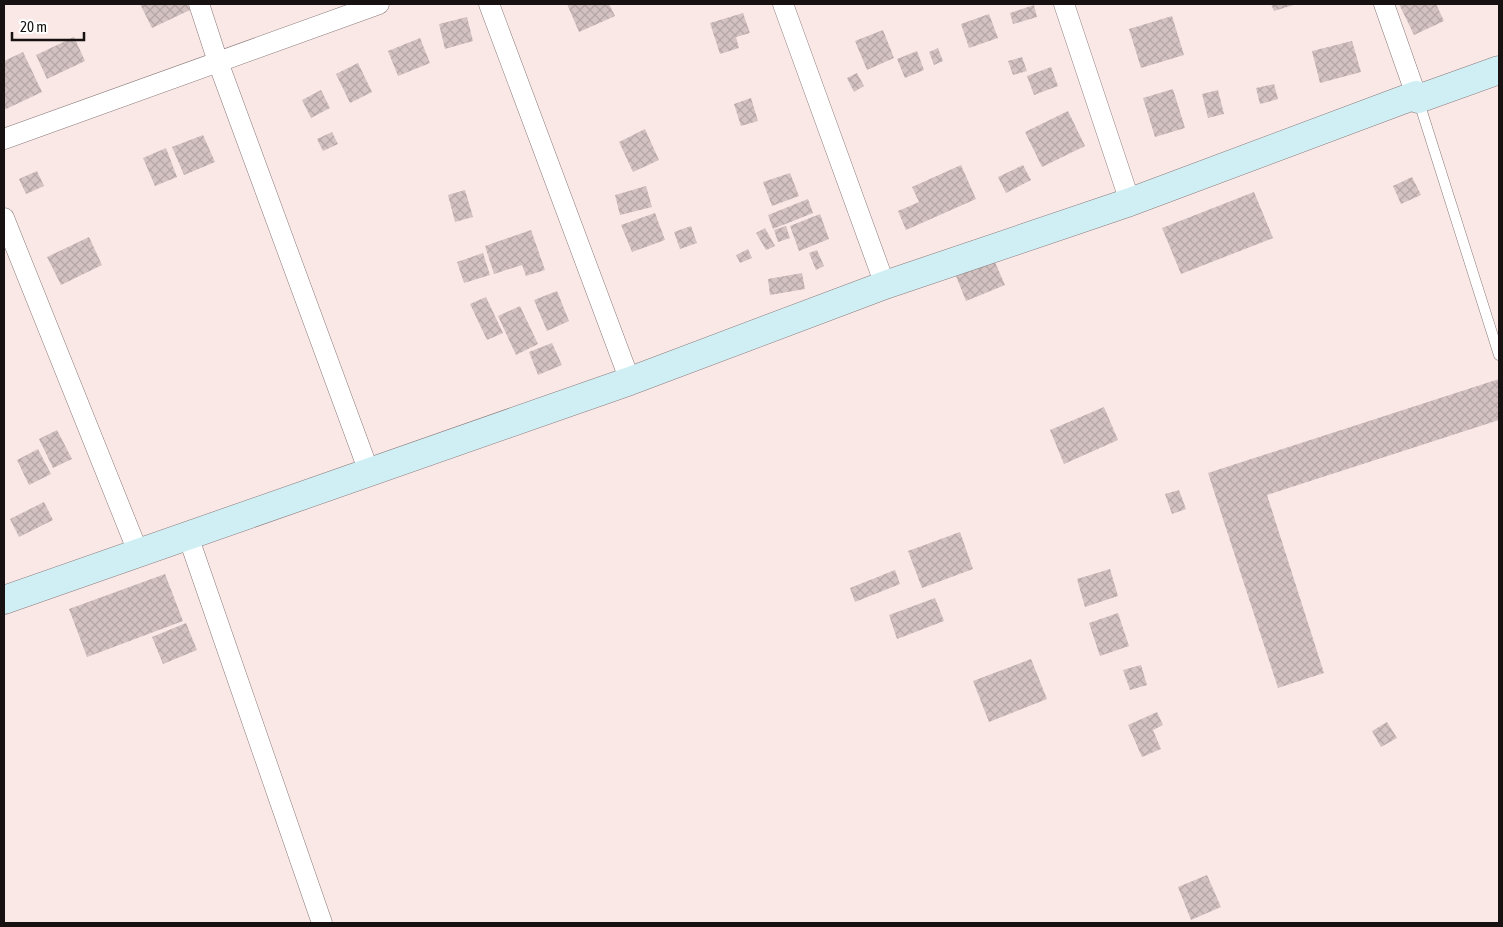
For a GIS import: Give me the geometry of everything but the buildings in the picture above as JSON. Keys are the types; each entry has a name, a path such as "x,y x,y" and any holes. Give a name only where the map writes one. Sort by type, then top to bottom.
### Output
{"street":[{"path":"199,4 218,62 369,472"},
{"path":"4,139 379,4"},
{"path":"489,4 630,381"},
{"path":"783,4 885,284"},
{"path":"1064,4 1130,202"},
{"path":"1384,4 1417,97"},
{"path":"4,600 630,381 885,284 1130,202 1417,97 1499,70"},
{"path":"4,218 138,552"},
{"path":"188,536 322,923"}],"lane":[{"path":"1417,97 1499,355"}]}
